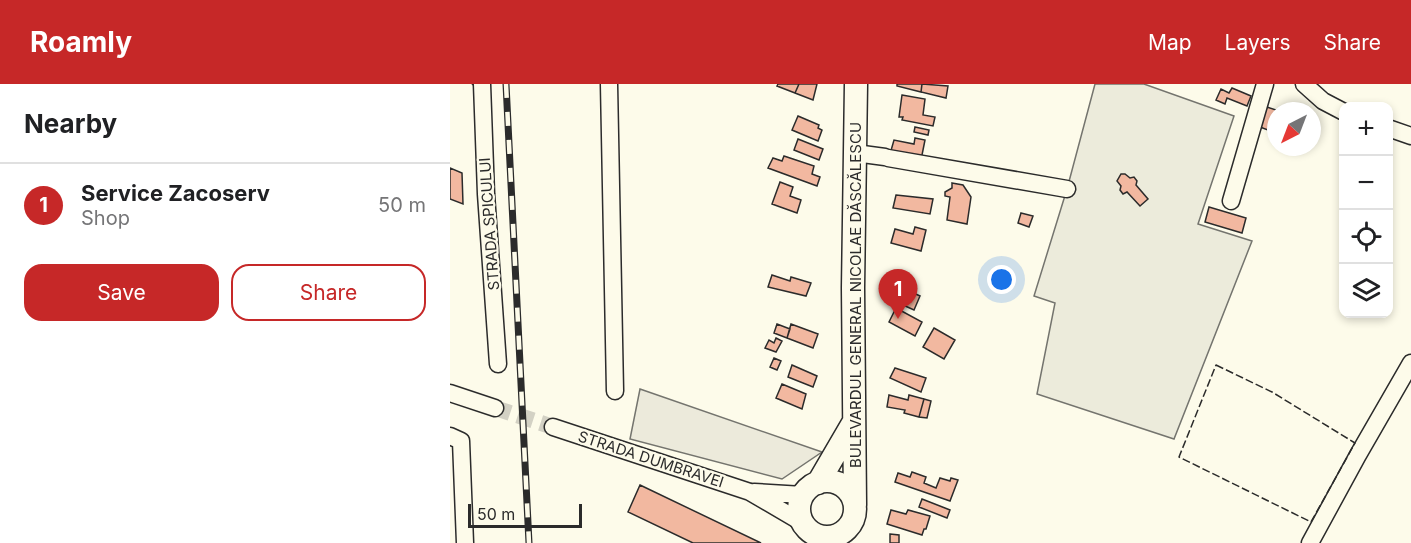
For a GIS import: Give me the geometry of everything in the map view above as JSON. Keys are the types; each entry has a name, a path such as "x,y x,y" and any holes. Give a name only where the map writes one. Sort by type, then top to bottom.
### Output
{"main road":[{"name":"BULEVARDUL GENERAL NICOLAE DĂSCĂLESCU","path":"856,84 854,421 857,543"},
{"path":"811,489 828,481 846,488 852,496 855,508 851,525 845,532 827,540 817,536 802,523 800,504 854,421"}],"street":[{"name":"STRADA SPICULUI","path":"482,84 486,194 498,364"},
{"path":"609,84 615,391"},
{"path":"1231,201 1265,84"},
{"path":"1304,84 1323,101 1339,109"},
{"path":"1393,129 1411,136"},
{"path":"855,153 1067,189"},
{"path":"1310,543 1411,363"},
{"path":"450,393 495,408"},
{"name":"STRADA DUMBRAVEI","path":"553,427 750,492"},
{"path":"450,436 461,441 465,543"},
{"path":"750,492 811,489"},
{"path":"750,492 802,523"}],"shaded area":[{"path":"1095,84 1144,84 1234,116 1198,224 1252,241 1174,439 1037,394 1055,303 1034,296 1067,189"},
{"path":"640,389 822,452 782,479 630,439"}],"building":[{"path":"778,84 799,84 795,93 777,86"},
{"path":"799,84 817,84 813,100 795,93"},
{"path":"897,84 922,84 921,92 897,86"},
{"path":"922,84 948,86 946,98 921,92"},
{"path":"1232,88 1251,96 1247,106 1227,98 1225,104 1216,100 1221,89 1229,93"},
{"path":"902,95 925,99 923,115 935,117 933,126 902,120 903,117 899,117"},
{"path":"1267,107 1267,130 1260,127"},
{"path":"798,116 819,125 818,128 822,130 818,141 792,130"},
{"path":"915,127 929,130 928,135 914,132"},
{"path":"915,138 925,140 921,160 890,154 894,140 914,144"},
{"path":"798,139 823,149 819,160 794,150"},
{"path":"784,156 814,166 812,174 820,177 817,186 768,168 773,158 782,161"},
{"path":"450,168 462,173 463,204 450,199"},
{"path":"1121,174 1130,178 1134,177 1137,181 1136,185 1148,199 1140,206 1127,192 1123,194 1120,190 1121,186 1117,181"},
{"path":"780,182 793,187 790,196 801,200 797,213 772,204"},
{"path":"952,183 963,185 971,197 967,224 947,220 950,197 945,196 945,192 952,188"},
{"path":"896,195 933,199 930,214 893,208"},
{"path":"1209,207 1246,218 1242,233 1205,222"},
{"path":"1021,213 1033,216 1029,227 1018,223"},
{"path":"915,227 926,230 921,251 891,243 895,229 913,234"},
{"path":"772,275 790,281 791,277 811,283 806,296 768,287"},
{"path":"898,286 920,296 914,310 892,300"},
{"path":"896,308 922,322 915,336 889,322"},
{"path":"777,324 790,329 787,338 774,333"},
{"path":"791,324 818,334 813,348 787,338"},
{"path":"934,328 955,340 944,359 923,347"},
{"path":"776,338 782,341 776,352 765,348 769,340 774,343"},
{"path":"774,358 781,361 777,370 770,367"},
{"path":"792,365 817,376 813,387 788,377"},
{"path":"895,368 926,378 921,392 890,378"},
{"path":"782,384 806,394 802,409 776,398"},
{"path":"889,395 908,400 909,395 924,399 919,417 904,413 905,410 887,407"},
{"path":"924,399 931,401 927,418 919,417"},
{"path":"912,472 926,477 924,483 936,488 940,478 950,481 951,478 958,480 950,501 895,482 898,473 910,477"},
{"path":"640,485 761,543 693,543 628,512"},
{"path":"922,499 950,510 947,518 919,507"},
{"path":"891,510 906,514 908,510 930,516 922,535 887,524"},
{"path":"890,534 899,535 899,543 890,543"}],"tunnel":[{"path":"495,408 553,427"}],"railway":[{"path":"506,84 529,543"}],"fence":[{"path":"1216,365 1272,392 1355,443 1311,522 1179,457 1216,365"}],"place":[{"name":"Service Zacoserv","path":"898,319"}]}
